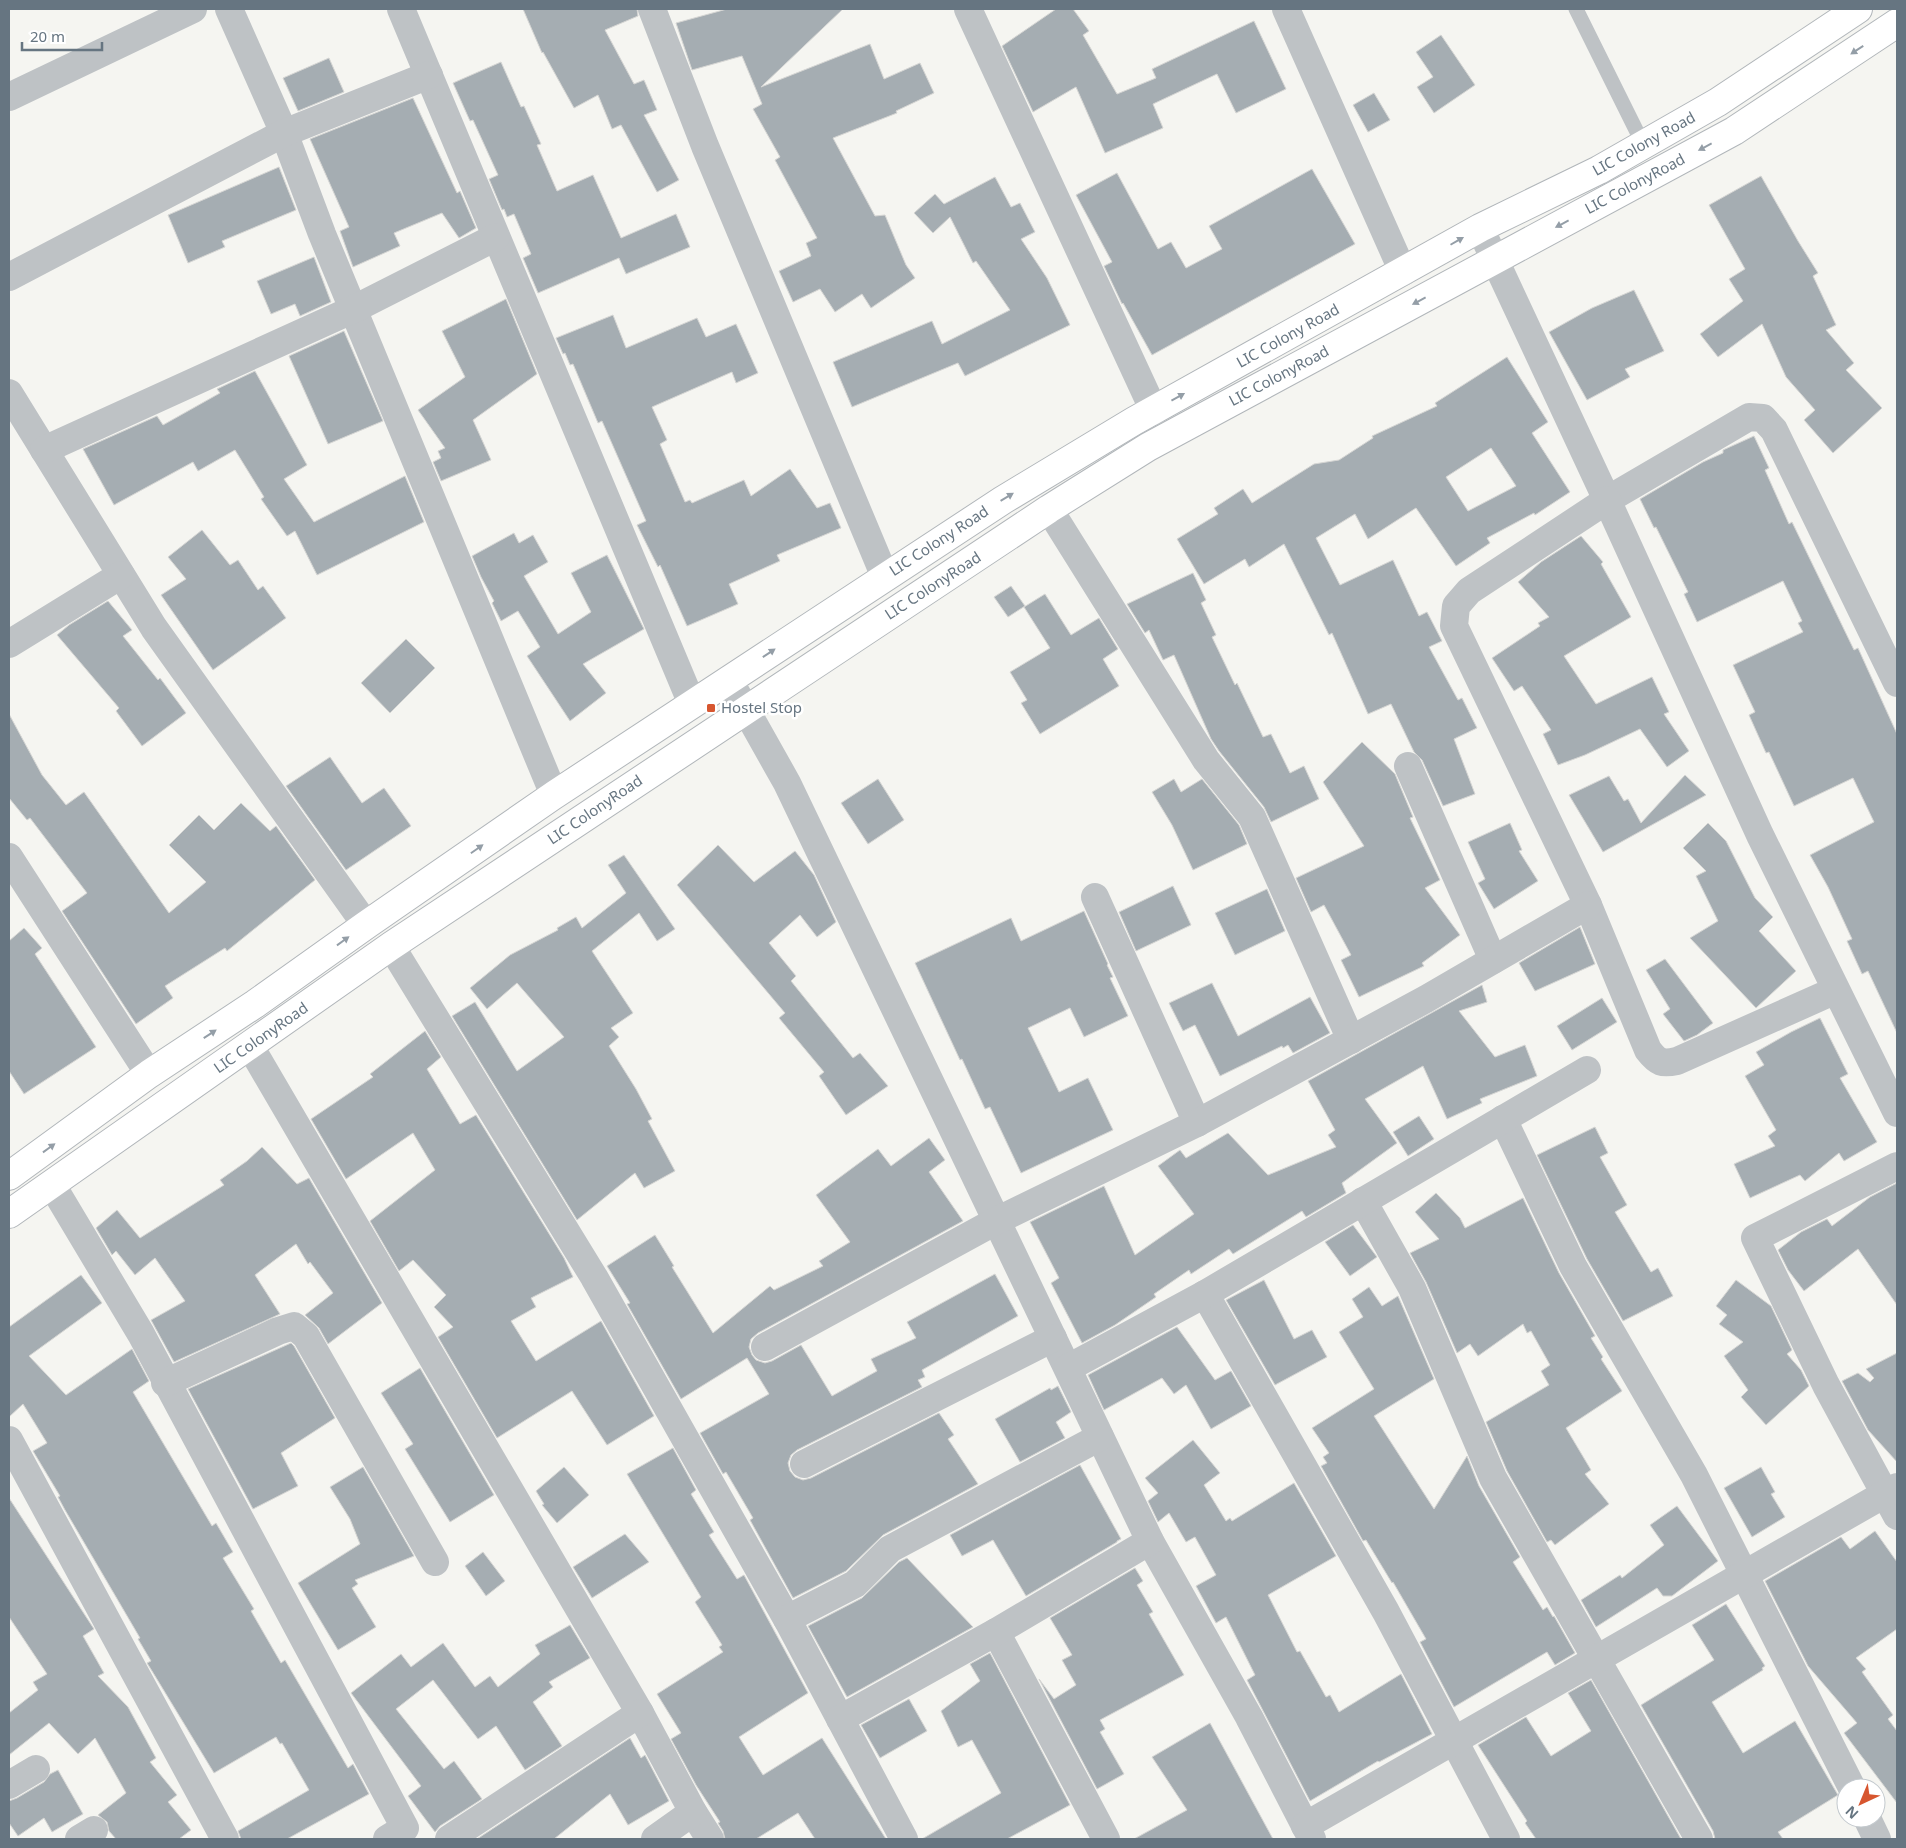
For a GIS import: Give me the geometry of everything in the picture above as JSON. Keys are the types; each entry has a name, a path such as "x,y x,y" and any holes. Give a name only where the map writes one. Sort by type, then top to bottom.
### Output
{"main road":[{"name":"LIC Colony Road","path":"729,680 1003,500 1144,416 1480,228 1599,170 1718,102 1858,9"},
{"name":"LIC ColonyRoad","path":"9,1214 391,946 745,709 1049,509 1148,447 1734,131 1897,23"},
{"path":"1718,102 1734,131"},
{"path":"1144,416 1148,447"},
{"name":"LIC ColonyRoad","path":"9,1176 149,1074 255,1004 554,795 729,680"},
{"path":"184,1051 202,1079"}],"street":[{"path":"9,97 193,9"},
{"path":"229,9 284,134 322,234 554,795"},
{"path":"401,9 692,704"},
{"path":"652,9 705,146 884,577"},
{"path":"968,9 1144,416"},
{"path":"1286,9 1403,272"},
{"path":"9,277 284,134 429,75"},
{"path":"1480,228 1760,835 1897,1113"},
{"path":"44,450 354,309 496,237"},
{"path":"9,393 154,628 366,925"},
{"path":"1836,990 1677,1060 1665,1063 1654,1058 1648,1050 1588,906 1454,626 1456,606 1469,591 1607,500 1749,417 1763,418 1774,430 1897,683"},
{"path":"1049,509 1206,760 1252,817 1351,1040"},
{"path":"9,644 121,575"},
{"path":"729,680 787,783 1150,1541 1249,1717 1308,1832 1453,1741 1596,1659 1744,1575 1893,1499 1826,1385 1755,1238 1897,1166"},
{"path":"1408,766 1493,960"},
{"path":"9,857 149,1074"},
{"path":"1095,897 1197,1123"},
{"path":"765,1347 996,1221 1197,1123 1351,1040 1588,906"},
{"path":"391,946 594,1277 787,1619 904,1839"},
{"path":"250,1046 640,1713 693,1812 710,1839"},
{"path":"1068,1368 1205,1294 1587,1070"},
{"path":"1503,1119 1574,1266 1694,1475 1847,1778"},
{"path":"52,1185 141,1334 401,1836"},
{"path":"1364,1201 1412,1288 1493,1478 1699,1839"},
{"path":"1205,1294 1386,1612 1506,1839"},
{"path":"165,1382 278,1331 294,1326 306,1336 436,1562"},
{"path":"804,1464 1053,1338"},
{"path":"787,1619 855,1584 890,1549 1100,1438"},
{"path":"9,1440 225,1839"},
{"path":"840,1719 996,1632 1150,1541"},
{"path":"996,1632 1106,1839"},
{"path":"449,1839 640,1713"},
{"path":"9,1785 36,1769"},
{"path":"656,1839 693,1812"}],"lane":[{"path":"1576,9 1643,144"}],"building":[{"path":"523,9 637,9 638,16 605,30 634,84 644,80 657,110 644,115 679,180 657,192 621,125 612,129 598,95 574,108 542,53"},
{"path":"727,9 843,9 761,87 870,44 884,79 920,63 934,93 896,111 897,113 833,138 875,216 885,215 906,265 915,278 871,308 862,294 835,312 820,289 793,302 779,271 811,256 806,243 817,238 775,160 780,157 753,109 762,104 742,56 692,70 676,23"},
{"path":"1056,9 1073,9 1089,31 1083,35 1117,94 1156,78 1152,69 1254,21 1286,89 1236,113 1217,74 1153,104 1163,128 1105,153 1076,87 1033,112 1002,46"},
{"path":"1441,35 1475,85 1434,113 1417,87 1433,77 1416,52"},
{"path":"329,58 344,92 298,111 283,78"},
{"path":"501,62 521,107 524,106 541,144 537,145 557,191 593,175 621,238 676,214 690,247 626,274 619,258 538,293 523,258 531,254 514,214 507,217 504,209 502,210 489,179 498,175 473,120 470,121 453,83"},
{"path":"1374,93 1390,120 1368,132 1353,105"},
{"path":"413,98 457,193 460,191 476,228 459,238 442,213 394,233 400,246 353,267 340,231 349,227 310,139"},
{"path":"279,167 296,210 222,241 225,247 188,263 168,215"},
{"path":"1312,169 1355,244 1152,355 1122,304 1104,266 1112,262 1076,195 1117,173 1158,249 1171,242 1186,268 1222,249 1209,226"},
{"path":"1761,176 1818,273 1813,276 1836,325 1826,330 1854,363 1846,370 1882,408 1833,453 1804,420 1815,410 1786,377 1762,324 1718,357 1700,334 1743,301 1729,279 1745,269 1709,205"},
{"path":"995,177 1011,207 1020,203 1035,232 1021,239 1047,278 1070,325 965,376 958,363 852,407 833,362 932,321 942,344 1010,310 976,261 973,263 950,217 933,233 914,213 935,194 944,204"},
{"path":"314,257 331,302 300,316 295,304 271,314 257,281"},
{"path":"1634,290 1664,351 1625,369 1630,377 1587,400 1549,332 1592,308"},
{"path":"506,299 537,374 473,420 491,460 441,481 433,462 441,458 438,451 445,448 418,410 465,377 442,331"},
{"path":"613,315 626,348 697,318 706,337 736,324 758,373 736,383 732,372 652,407 667,440 660,444 685,502 690,500 692,503 744,480 751,496 790,469 817,508 830,503 841,528 777,555 780,561 729,584 738,604 687,626 660,565 658,567 637,525 646,521 602,421 598,423 573,364 570,365 556,338"},
{"path":"344,331 383,421 328,444 289,356"},
{"path":"1507,357 1548,422 1532,433 1570,492 1535,515 1534,513 1487,538 1490,543 1456,566 1416,508 1368,539 1355,514 1316,538 1340,585 1393,560 1419,616 1427,612 1442,641 1429,647 1458,700 1462,698 1477,728 1454,739 1475,794 1443,806 1422,760 1414,752 1391,704 1368,714 1332,633 1329,635 1284,544 1249,567 1245,559 1204,584 1177,539 1218,514 1214,508 1243,489 1252,503 1314,464 1339,460 1373,438 1372,436 1437,406 1435,403","holes":["1491,448 1516,486 1468,511 1446,477"]},
{"path":"255,371 307,465 284,479 314,522 405,476 424,522 317,575 295,531 287,536 261,499 264,497 235,450 198,471 193,462 114,505 83,449 157,416 163,425 220,393 217,389"},
{"path":"1754,436 1769,468 1765,470 1789,524 1792,522 1854,650 1858,648 1897,734 1897,1033 1868,971 1862,974 1847,941 1852,939 1828,887 1810,855 1874,822 1853,778 1794,806 1769,752 1766,753 1749,715 1755,712 1733,665 1803,632 1798,623 1802,621 1783,581 1697,622 1684,594 1688,592 1640,499 1703,462 1723,453 1723,450"},
{"path":"202,530 230,565 238,560 258,590 263,586 286,618 213,670 161,595 186,579 168,557"},
{"path":"514,533 519,543 533,535 548,562 524,576 558,634 591,612 571,573 607,555 644,629 583,664 606,693 570,721 527,656 540,647 518,611 501,621 492,603 494,601 472,556"},
{"path":"1581,536 1603,562 1601,564 1631,617 1564,656 1596,704 1652,677 1669,712 1664,714 1689,751 1667,767 1640,729 1585,755 1558,765 1543,734 1551,730 1522,686 1514,691 1492,658 1540,626 1538,623 1549,617 1518,582 1541,562"},
{"path":"1193,573 1206,600 1201,603 1216,635 1212,637 1263,737 1271,734 1290,773 1304,766 1319,799 1271,822 1264,807 1211,739 1174,655 1163,660 1149,630 1145,633 1127,604"},
{"path":"1011,586 1025,606 1008,617 994,597"},
{"path":"1045,594 1071,635 1099,618 1118,649 1103,659 1119,686 1040,734 1021,703 1027,700 1010,672 1050,648 1024,607"},
{"path":"108,601 132,630 123,636 158,680 160,678 186,713 142,746 116,711 119,708 57,635 69,625"},
{"path":"406,639 435,668 390,713 361,683"},
{"path":"9,714 42,775 66,805 84,792 169,913 206,882 169,845 199,815 214,830 241,803 270,831 276,826 315,880 227,951 225,948 165,986 173,998 136,1024 62,911 87,893 30,818 27,820 9,798"},
{"path":"1362,742 1395,774 1413,817 1410,818 1440,880 1425,888 1460,935 1422,963 1424,966 1359,997 1341,960 1351,955 1324,905 1311,912 1296,878 1364,846 1323,782"},
{"path":"330,757 362,803 384,788 411,826 346,870 286,786"},
{"path":"1685,775 1706,795 1603,852 1569,795 1609,776 1624,801 1628,799 1641,823"},
{"path":"878,779 904,820 868,844 841,803"},
{"path":"1174,779 1181,792 1202,779 1239,825 1247,844 1193,870 1172,825 1152,792"},
{"path":"1510,823 1522,850 1519,851 1538,881 1494,909 1478,883 1485,879 1468,842"},
{"path":"1708,823 1726,841 1755,898 1773,917 1759,931 1796,971 1756,1008 1690,938 1718,921 1696,876 1706,871 1683,848"},
{"path":"718,845 754,882 795,851 814,875 836,922 817,937 800,915 769,943 796,976 791,981 853,1058 860,1053 888,1086 846,1115 819,1076 824,1072 779,1018 785,1013 677,885"},
{"path":"624,855 675,929 657,941 639,913 592,951 633,1013 611,1028 619,1037 609,1046 652,1119 648,1121 675,1171 644,1188 635,1173 577,1220 452,1016 475,1002 517,1071 564,1037 517,983 487,1009 470,988 510,955 558,930 557,928 576,917 582,928 626,893 608,865"},
{"path":"1173,886 1191,925 1136,951 1119,912"},
{"path":"1267,889 1285,931 1235,955 1215,913"},
{"path":"1084,911 1108,964 1113,977 1110,978 1128,1016 1084,1037 1070,1008 1028,1028 1059,1092 1088,1078 1113,1130 1021,1173 990,1107 985,1109 962,1059 960,1060 915,963 1011,918 1021,941"},
{"path":"1580,927 1595,964 1535,991 1519,963"},
{"path":"24,928 42,948 35,954 96,1047 24,1094 9,1071 9,941"},
{"path":"1665,959 1713,1023 1697,1035 1684,1041 1663,1014 1670,1009 1646,970"},
{"path":"1212,983 1238,1036 1310,997 1330,1033 1293,1053 1288,1045 1283,1048 1282,1046 1220,1076 1195,1025 1183,1031 1169,1003"},
{"path":"1482,985 1487,1002 1459,1011 1495,1057 1525,1045 1537,1076 1480,1099 1482,1103 1447,1119 1423,1066 1365,1099 1397,1143 1342,1183 1346,1193 1306,1217 1302,1211 1233,1254 1229,1249 1191,1274 1189,1270 1154,1294 1156,1297 1115,1325 1082,1343 1051,1283 1059,1278 1030,1222 1104,1186 1135,1255 1194,1214 1158,1166 1180,1150 1186,1158 1228,1133 1268,1175 1336,1147 1328,1135 1335,1130 1308,1081"},
{"path":"1602,998 1617,1022 1572,1050 1557,1026"},
{"path":"1820,1018 1848,1074 1840,1078 1877,1142 1844,1161 1839,1153 1805,1181 1800,1175 1750,1198 1734,1164 1775,1146 1768,1136 1776,1130 1745,1076 1764,1065 1756,1052"},
{"path":"425,1031 441,1057 427,1069 460,1124 476,1115 564,1258 573,1277 531,1298 536,1307 511,1321 536,1361 601,1321 654,1416 607,1445 572,1391 497,1438 438,1337 453,1327 434,1307 446,1295 413,1260 399,1271 370,1221 435,1170 413,1133 346,1179 311,1119 373,1077 370,1074"},
{"path":"1419,1116 1434,1139 1408,1156 1393,1132"},
{"path":"1595,1127 1608,1153 1600,1157 1627,1205 1615,1212 1651,1272 1658,1268 1673,1296 1623,1321 1587,1259 1537,1155"},
{"path":"929,1138 945,1160 929,1172 963,1221 758,1333 751,1339 749,1347 756,1360 765,1363 801,1345 832,1396 877,1371 871,1359 916,1338 907,1322 995,1274 1018,1316 922,1370 925,1377 918,1380 922,1387 797,1450 791,1455 788,1463 790,1471 795,1477 803,1480 811,1478 939,1413 954,1435 948,1439 978,1484 883,1535 846,1571 793,1598 750,1520 753,1518 726,1472 723,1474 700,1433 769,1394 747,1358 681,1399 627,1304 630,1303 607,1266 655,1235 674,1266 672,1267 713,1333 770,1286 774,1290 823,1266 819,1261 850,1242 816,1195 878,1149 891,1166"},
{"path":"262,1147 297,1184 309,1178 382,1303 328,1344 319,1328 305,1315 333,1293 310,1262 308,1264 296,1244 255,1275 280,1314 174,1362 151,1320 185,1301 155,1258 135,1275 116,1251 112,1255 96,1228 117,1210 140,1238 224,1185 220,1180 247,1161"},
{"path":"1897,1183 1897,1305 1858,1249 1804,1291 1788,1270 1778,1250 1801,1232 1827,1219 1832,1226 1870,1197"},
{"path":"1436,1193 1460,1218 1465,1228 1523,1198 1559,1273 1595,1336 1591,1338 1603,1357 1601,1359 1622,1391 1566,1428 1591,1470 1585,1474 1609,1504 1555,1545 1551,1540 1547,1542 1507,1471 1486,1422 1549,1385 1541,1371 1550,1365 1531,1331 1527,1333 1523,1324 1478,1356 1470,1344 1457,1353 1426,1282 1410,1253 1439,1239 1415,1212"},
{"path":"1353,1225 1377,1257 1350,1276 1325,1242"},
{"path":"81,1275 102,1303 29,1356 66,1395 132,1349 149,1381 133,1392 212,1526 216,1523 233,1552 223,1558 254,1609 251,1611 281,1663 285,1660 348,1768 353,1764 369,1794 287,1839 241,1839 238,1831 309,1790 282,1743 280,1744 276,1737 214,1773 147,1663 151,1661 138,1639 140,1638 65,1510 58,1497 60,1496 33,1451 47,1443 23,1404 9,1417 9,1327"},
{"path":"1264,1280 1294,1339 1312,1330 1327,1357 1275,1385 1226,1300"},
{"path":"1736,1280 1771,1306 1792,1350 1787,1354 1801,1370 1809,1386 1766,1425 1741,1397 1748,1390 1724,1356 1743,1342 1719,1324 1727,1315 1716,1306"},
{"path":"1369,1287 1382,1306 1398,1296 1434,1379 1374,1416 1434,1509 1467,1456 1479,1486 1520,1557 1513,1562 1543,1610 1547,1607 1554,1616 1575,1653 1555,1665 1547,1652 1454,1707 1420,1642 1426,1639 1366,1540 1363,1541 1321,1466 1327,1463 1323,1457 1329,1453 1312,1428 1374,1389 1339,1332 1363,1317 1352,1299"},
{"path":"1177,1327 1215,1380 1231,1371 1251,1406 1211,1429 1186,1385 1174,1394 1162,1378 1104,1410 1088,1375"},
{"path":"291,1343 335,1418 281,1453 298,1486 253,1509 188,1389"},
{"path":"1897,1353 1897,1462 1868,1430 1842,1381 1858,1373 1870,1382 1874,1378 1866,1369"},
{"path":"420,1368 494,1495 450,1522 405,1449 413,1444 381,1393"},
{"path":"1058,1386 1071,1412 1056,1422 1065,1438 1020,1462 995,1419 1050,1388 1051,1390"},
{"path":"1193,1440 1220,1473 1204,1485 1226,1521 1230,1518 1232,1521 1294,1483 1336,1556 1268,1595 1297,1652 1300,1651 1326,1697 1330,1695 1339,1712 1401,1674 1432,1734 1378,1761 1310,1801 1247,1680 1255,1675 1226,1617 1216,1623 1196,1586 1216,1575 1195,1537 1186,1542 1169,1513 1158,1522 1148,1501 1158,1493 1145,1478"},
{"path":"673,1448 696,1490 691,1494 714,1532 709,1535 737,1579 744,1575 808,1693 739,1737 763,1775 822,1738 886,1839 815,1839 798,1813 756,1839 725,1839 718,1823 720,1822 696,1785 671,1739 681,1733 657,1694 723,1652 719,1647 722,1645 695,1602 701,1597 627,1474"},
{"path":"1080,1465 1121,1539 1026,1596 993,1540 962,1556 950,1535"},
{"path":"363,1467 414,1556 355,1580 358,1584 352,1588 376,1627 338,1650 298,1583 360,1544 350,1519 330,1487"},
{"path":"564,1467 589,1495 557,1523 542,1505 544,1504 536,1491"},
{"path":"1761,1467 1775,1492 1771,1494 1785,1517 1752,1537 1724,1488"},
{"path":"9,1498 94,1629 83,1636 104,1673 98,1676 128,1707 156,1758 150,1762 177,1795 168,1802 191,1830 179,1839 116,1839 109,1831 107,1822 98,1815 126,1793 95,1738 78,1754 49,1723 9,1755 9,1713 38,1690 33,1682 47,1674 9,1617"},
{"path":"1677,1506 1718,1561 1672,1596 1663,1596 1657,1588 1596,1627 1581,1600 1620,1575 1622,1578 1664,1545 1650,1525"},
{"path":"1875,1531 1897,1562 1897,1629 1856,1658 1866,1669 1862,1672 1893,1715 1888,1719 1897,1731 1897,1803 1886,1788 1886,1778 1878,1778 1844,1733 1857,1723 1808,1666 1765,1581 1841,1537 1850,1549"},
{"path":"625,1534 649,1562 592,1598 573,1567"},
{"path":"483,1552 505,1581 486,1596 465,1566"},
{"path":"907,1558 973,1627 847,1697 808,1626 862,1598 899,1562"},
{"path":"1135,1568 1143,1581 1137,1585 1153,1612 1149,1614 1184,1675 1100,1720 1105,1729 1100,1732 1124,1774 1097,1789 1039,1679 1054,1699 1076,1685 1062,1660 1072,1655 1050,1618"},
{"path":"1726,1604 1765,1666 1762,1668 1763,1670 1712,1702 1743,1753 1795,1721 1836,1792 1836,1796 1778,1832 1783,1839 1715,1839 1713,1831 1641,1705 1714,1660 1692,1625"},
{"path":"570,1625 590,1658 549,1682 553,1687 533,1702 562,1746 525,1770 496,1726 478,1739 433,1680 396,1709 444,1769 454,1761 482,1799 440,1826 435,1832 408,1796 421,1786 351,1693 401,1654 411,1667 443,1643 475,1687 490,1676 498,1687 540,1654 535,1645"},
{"path":"990,1653 1070,1805 1007,1839 922,1839 1001,1793 972,1740 958,1747 941,1711 980,1681 970,1664"},
{"path":"1591,1680 1681,1839 1536,1839 1525,1823 1527,1821 1478,1745 1526,1717 1551,1756 1591,1731 1568,1693"},
{"path":"909,1699 927,1731 880,1758 861,1725"},
{"path":"1210,1723 1273,1839 1134,1839 1187,1810 1152,1757"},
{"path":"630,1738 641,1758 645,1755 669,1801 628,1825 610,1794 554,1839 477,1839"},
{"path":"58,1770 83,1814 52,1832 44,1818 18,1836 9,1823 9,1801 44,1782 50,1774"}],"place":[{"name":"Hostel Stop","path":"711,708"}]}
